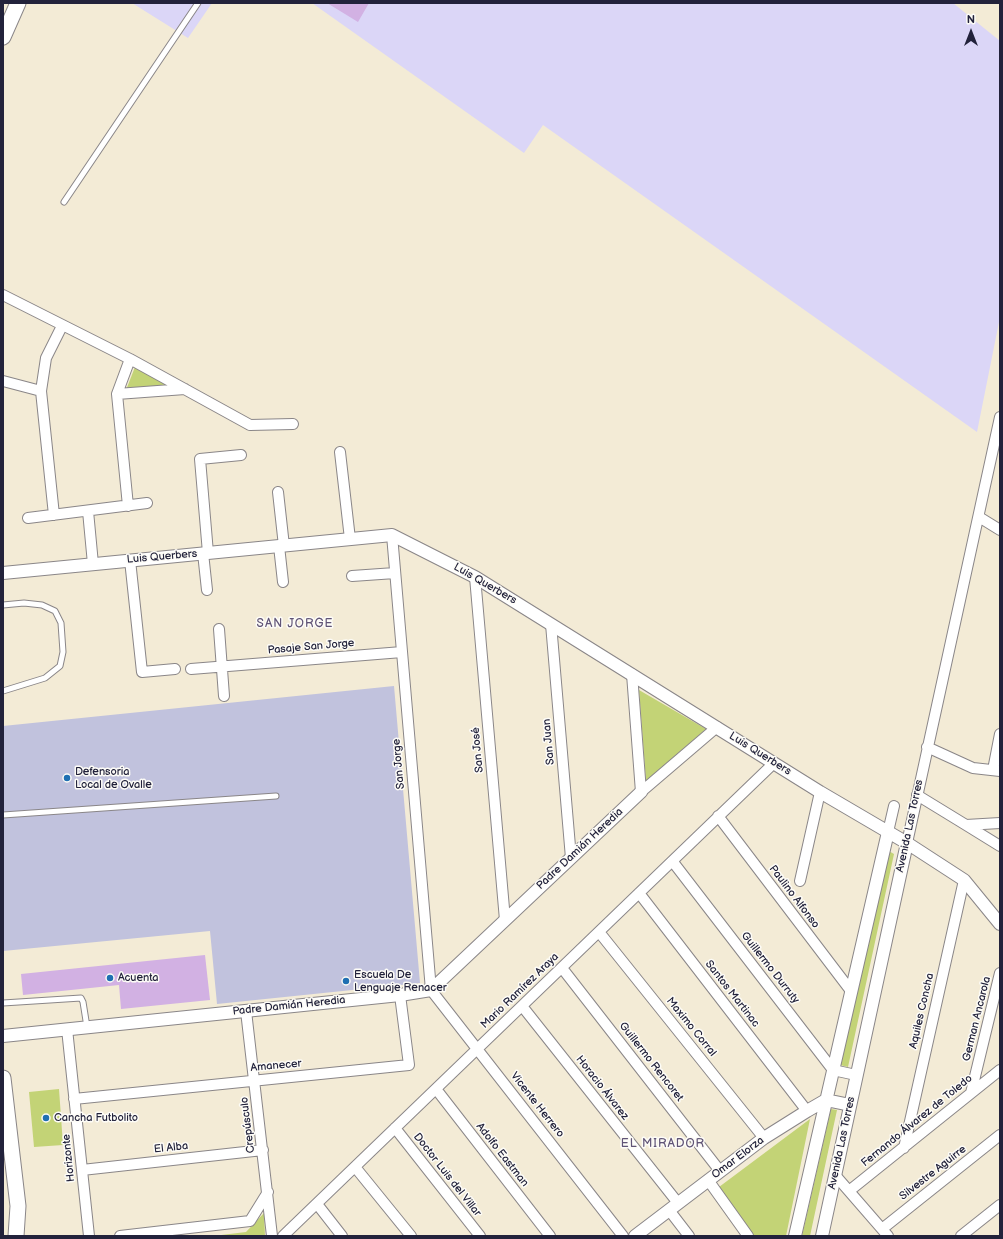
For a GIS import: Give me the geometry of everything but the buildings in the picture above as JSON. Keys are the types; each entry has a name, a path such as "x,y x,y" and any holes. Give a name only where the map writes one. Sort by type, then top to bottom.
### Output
{"main road":[{"path":"3,37 18,3"},
{"path":"3,1078 18,1206 16,1232"},
{"path":"3,1164 8,1206 16,1232"}],"street":[{"path":"3,295 130,359 250,425 293,424"},
{"path":"54,515 41,391 46,358 62,326"},
{"path":"128,506 117,394 130,359"},
{"path":"3,381 41,391"},
{"path":"117,394 185,389"},
{"name":"Avenida Las Torres","path":"822,1236 927,747 1000,417"},
{"path":"340,452 350,539"},
{"path":"207,590 200,459 241,455"},
{"path":"278,492 283,582"},
{"path":"28,518 147,503"},
{"path":"88,511 93,564"},
{"path":"979,517 1000,530"},
{"name":"Luis Querbers","path":"3,573 392,535 475,577 820,792 907,843 964,880 1000,924"},
{"name":"San Jorge","path":"392,535 431,990"},
{"path":"130,560 142,672 175,669"},
{"path":"352,576 395,573"},
{"name":"San José","path":"475,577 505,920"},
{"name":"San Juan","path":"550,624 571,858"},
{"path":"219,629 224,696"},
{"name":"Pasaje San Jorge","path":"190,669 402,652"},
{"path":"632,674 641,792"},
{"name":"Padre Damián Heredia","path":"3,1036 400,995 431,990 641,792 717,727"},
{"path":"927,747 974,768 997,770 1000,734"},
{"name":"Mario Ramírez Araya","path":"283,1236 673,862 718,816 774,763"},
{"path":"800,881 820,792"},
{"path":"917,794 1000,846"},
{"name":"Avenida Las Torres","path":"795,1236 894,806"},
{"name":"Paulino Alfonso","path":"718,816 851,991"},
{"path":"966,825 1000,823"},
{"name":"Guillermo Durruty","path":"673,862 833,1070"},
{"name":"Aquiles Concha","path":"904,1148 964,880"},
{"name":"Santos Martinac","path":"639,893 807,1111"},
{"name":"Maximo Corral","path":"599,932 764,1138"},
{"name":"Guillermo Rencoret","path":"562,968 720,1171"},
{"name":"German Ancarola","path":"971,1093 1000,973"},
{"name":"Vicente Herrero","path":"431,990 478,1048 623,1236"},
{"name":"Amanecer","path":"74,1100 409,1065 400,995"},
{"name":"Horacio Álvarez","path":"522,1006 674,1206 689,1236"},
{"name":"Crepúsculo","path":"246,1011 272,1236"},
{"name":"Horizonte","path":"67,1030 89,1236"},
{"path":"833,1070 856,1075"},
{"name":"Fernando Álvarez de Toledo","path":"849,1191 1000,1070"},
{"name":"Adolfo Eastman","path":"436,1089 550,1236"},
{"path":"826,1100 850,1105"},
{"name":"Omar Elorza","path":"635,1236 764,1138 826,1100"},
{"name":"Doctor Luis del Villar","path":"395,1128 480,1236"},
{"name":"Silvestre Aguirre","path":"885,1233 1000,1135"},
{"name":"El Alba","path":"82,1170 263,1150"},
{"path":"355,1167 411,1236"},
{"path":"835,1175 885,1233"},
{"path":"708,1180 748,1236"},
{"path":"120,1236 250,1221 268,1192"},
{"path":"317,1204 342,1236"},
{"path":"962,1236 1000,1205"}],"lane":[{"path":"64,202 198,3"},
{"path":"3,605 24,603 42,604 55,611 61,623 63,652 60,666 45,678 3,691"},
{"path":"3,815 276,796"},
{"path":"3,1003 81,998 84,1002 87,1027"}],"shaded area":[{"path":"132,3 212,3 188,38"},
{"path":"312,3 953,3 1000,41 1000,317 977,432 543,125 524,153"},
{"path":"394,686 420,983 217,1004 210,931 3,951 3,726"}],"green space":[{"path":"135,367 171,386 126,390"},
{"path":"639,690 706,729 646,781"},
{"path":"887,850 894,854 848,1067 840,1065"},
{"name":"Cancha Futbolito","path":"59,1089 63,1145 34,1147 29,1092"},
{"path":"831,1109 837,1110 810,1236 802,1236"},
{"path":"810,1119 786,1236 753,1236 719,1187"},
{"path":"264,1213 265,1236 213,1236 246,1232"}],"place":[{"name":"Defensoria Local de Ovalle","path":"67,778"},
{"name":"Acuenta","path":"110,978"},
{"name":"Escuela De Lenguaje Renacer","path":"346,981"},
{"name":"Cancha Futbolito","path":"46,1118"}],"district":[{"name":"SAN JORGE","path":"295,624"},
{"name":"EL MIRADOR","path":"663,1144"}]}
